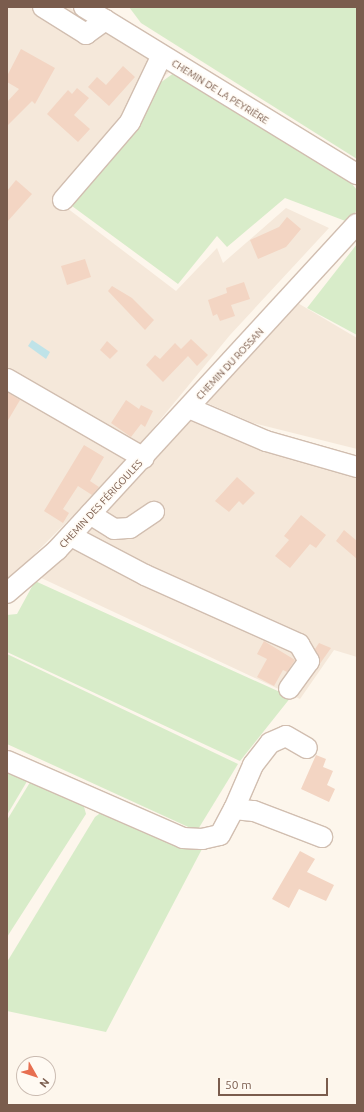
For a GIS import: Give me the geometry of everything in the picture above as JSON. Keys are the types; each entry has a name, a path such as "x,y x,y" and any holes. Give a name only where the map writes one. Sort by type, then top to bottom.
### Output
{"street":[{"path":"43,7 86,34 105,20"},
{"name":"CHEMIN DE LA PEYRIÈRE","path":"84,7 357,174"},
{"path":"63,200 130,122 162,55"},
{"name":"CHEMIN DU ROSSAN","path":"357,224 190,408 266,441 357,466"},
{"path":"7,379 144,458"},
{"name":"CHEMIN DES FÉRIGOULES","path":"7,593 70,536 190,408"},
{"path":"90,514 114,529 130,528 154,512"},
{"path":"70,536 145,575 298,644 309,661 289,689"},
{"path":"7,761 183,838 202,839 220,835 234,809 253,765 270,743 286,736 307,748"},
{"path":"234,809 254,811 322,837"}],"shaded area":[{"path":"7,7 68,7 175,67 158,82 67,208 176,291 217,248 223,263 286,208 329,228 230,335 123,465 7,582"},
{"path":"296,302 357,338 357,449 253,423 207,403"},
{"path":"192,416 357,473 357,657 334,650 300,699 37,576"}],"green space":[{"path":"129,7 357,7 357,159 141,23"},
{"path":"178,70 352,184 357,190 357,210 348,222 285,198 227,247 217,236 178,284 72,206 135,128 160,83"},
{"path":"357,244 357,335 307,308"},
{"path":"35,581 291,697 240,761 7,652 7,615 17,614"},
{"path":"7,654 238,764 197,831 7,744"},
{"path":"7,767 29,778 7,815"},
{"path":"32,779 83,803 86,814 7,937 7,820"},
{"path":"103,811 202,849 106,1032 7,1011 7,962 95,817"}],"water":[{"path":"32,340 50,352 46,359 28,346"}],"building":[{"path":"21,49 55,68 35,104 32,101 7,126 7,102 19,89 7,82 7,76"},
{"path":"123,66 135,77 109,106 88,87 97,77 106,85"},
{"path":"77,88 89,98 74,115 90,129 78,142 47,114 68,90 72,94"},
{"path":"16,180 32,194 7,222 7,191"},
{"path":"287,217 301,229 286,247 258,259 250,240 279,227"},
{"path":"85,259 91,277 67,285 61,266"},
{"path":"244,282 250,299 231,305 235,316 220,321 217,314 213,316 208,300 227,293 226,288"},
{"path":"112,286 132,298 154,320 145,330 108,291"},
{"path":"191,339 208,355 197,366 188,356 163,382 146,365 155,355 160,359 175,343 181,349"},
{"path":"107,341 118,351 110,359 100,350"},
{"path":"7,392 20,400 7,422"},
{"path":"126,400 139,409 141,405 153,411 145,427 141,424 131,437 111,423"},
{"path":"84,445 104,457 90,481 99,487 92,495 78,486 63,509 69,513 63,523 44,511"},
{"path":"237,477 255,493 243,505 239,501 229,512 215,501"},
{"path":"301,515 326,535 316,548 310,544 290,568 275,556 289,540 284,536"},
{"path":"344,530 357,541 357,559 336,541"},
{"path":"264,641 295,660 287,672 283,670 274,686 257,677 267,659 257,654"},
{"path":"319,643 331,648 319,665 315,649"},
{"path":"316,755 326,759 323,767 333,771 327,785 335,789 329,802 301,789"},
{"path":"300,851 315,859 307,872 334,885 326,901 299,889 289,908 272,899"}]}
